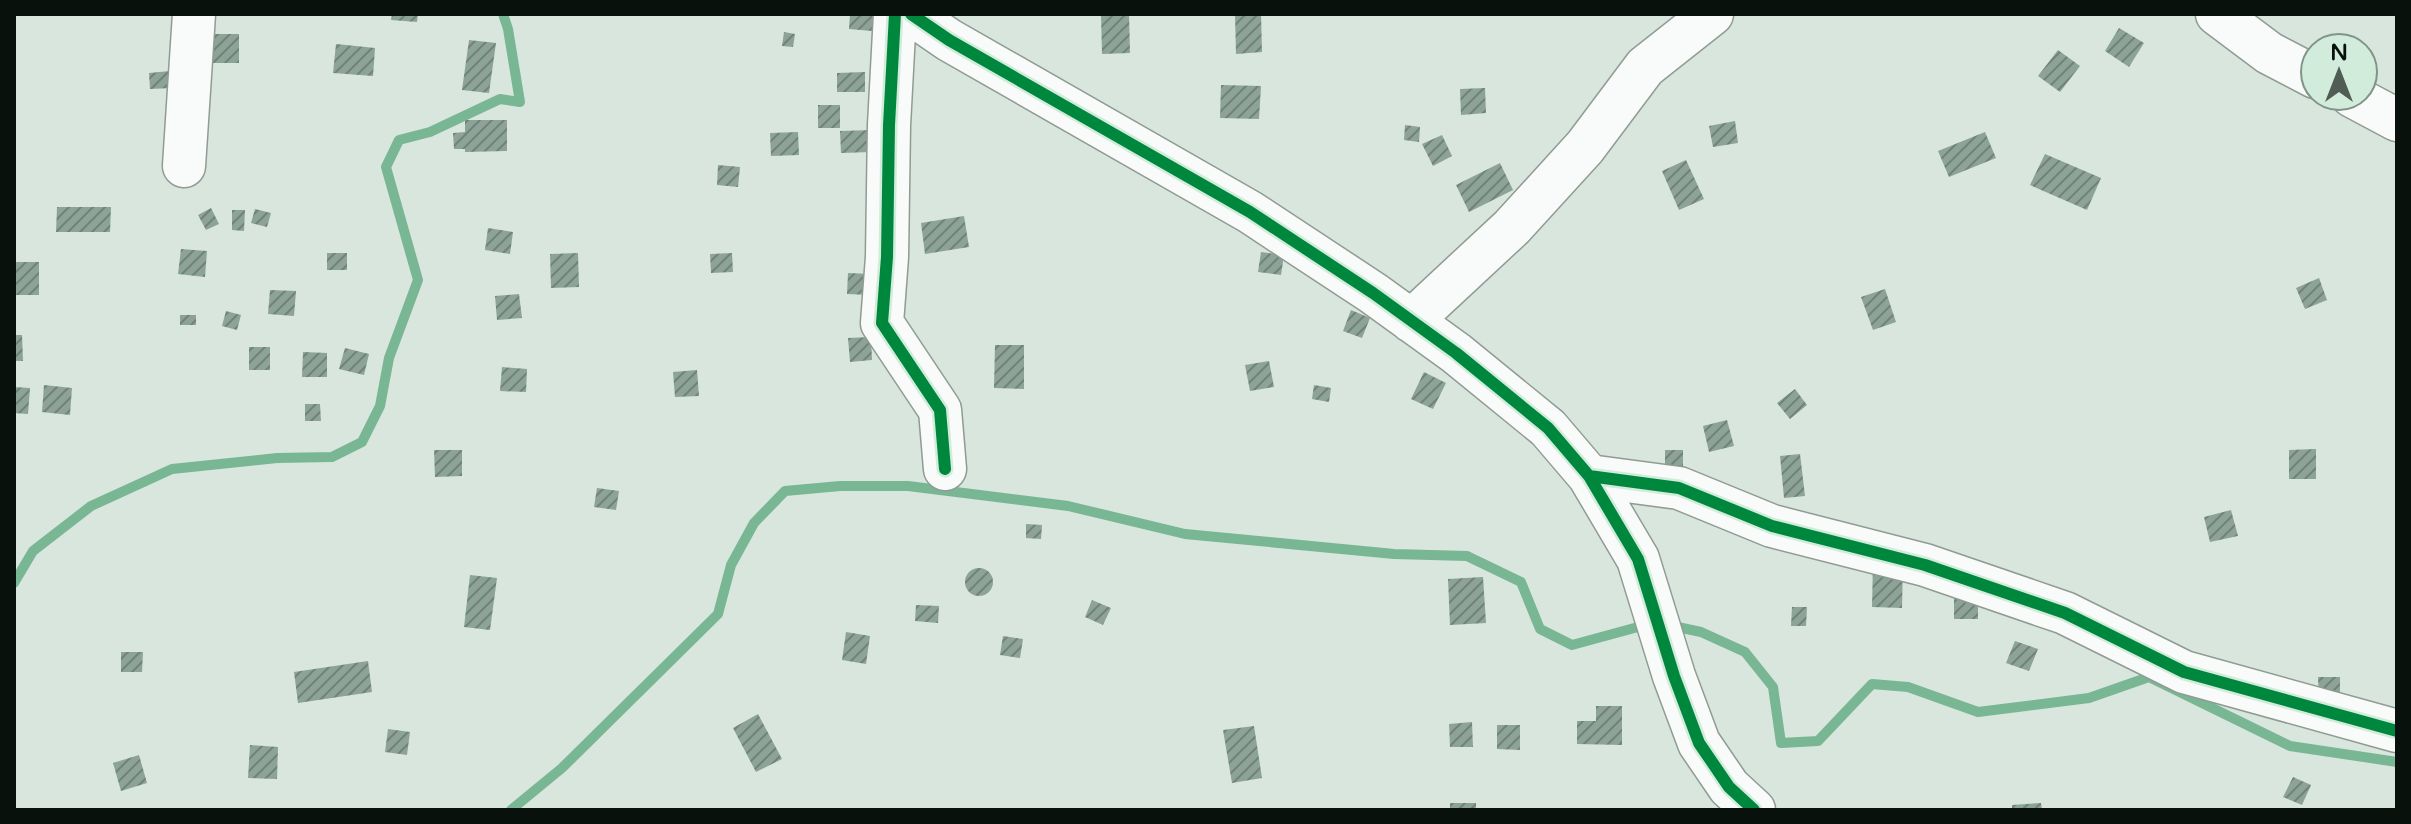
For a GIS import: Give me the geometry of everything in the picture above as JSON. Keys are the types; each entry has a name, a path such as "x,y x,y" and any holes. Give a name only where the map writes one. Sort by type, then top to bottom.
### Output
{"street":[{"path":"184,166 194,14"},
{"path":"895,14 882,323 940,410 945,469"},
{"path":"911,14 949,40 1250,212 1456,353 1548,428 1589,476 1638,559 1674,676 1699,743 1729,787 1754,810"},
{"path":"1411,321 1522,215 1585,147 1645,67 1712,14"},
{"path":"2217,14 2269,53 2299,69"},
{"path":"2379,110 2397,120"},
{"path":"1589,476 1679,488 1772,526 1925,565 2065,613 2184,672 2397,731"}],"building":[{"path":"392,14 418,14 417,22 391,20"},
{"path":"850,14 873,14 872,31 849,29"},
{"path":"1101,14 1129,14 1130,53 1102,54"},
{"path":"1235,14 1261,14 1262,52 1236,54"},
{"path":"2119,28 2144,43 2129,67 2105,51"},
{"path":"784,32 795,34 793,47 782,46"},
{"path":"212,34 239,34 239,63 212,63"},
{"path":"469,40 496,43 489,93 462,90"},
{"path":"336,44 375,48 373,76 333,73"},
{"path":"2058,50 2080,66 2060,92 2038,76"},
{"path":"170,71 172,88 150,89 149,73"},
{"path":"865,72 865,92 837,92 837,73"},
{"path":"1221,85 1261,86 1259,119 1220,118"},
{"path":"1485,88 1486,113 1461,115 1460,89"},
{"path":"818,105 840,105 840,128 818,128"},
{"path":"465,120 507,120 507,151 465,152 465,149 454,149 453,133 465,132"},
{"path":"1735,121 1738,143 1713,147 1709,126"},
{"path":"1405,125 1420,127 1419,142 1404,140"},
{"path":"872,130 872,152 841,153 840,131"},
{"path":"798,132 799,155 771,156 770,133"},
{"path":"1985,132 1996,158 1949,177 1938,151"},
{"path":"1442,135 1452,156 1433,166 1422,144"},
{"path":"2045,154 2101,178 2087,210 2030,185"},
{"path":"1686,160 1704,199 1679,210 1662,171"},
{"path":"1500,163 1513,190 1469,212 1456,185"},
{"path":"718,165 740,167 738,187 717,185"},
{"path":"57,207 111,207 110,232 56,232"},
{"path":"211,208 219,224 206,230 198,215"},
{"path":"255,209 271,213 267,227 251,223"},
{"path":"232,210 245,210 244,231 232,230"},
{"path":"964,216 969,247 925,254 921,223"},
{"path":"488,228 513,232 510,254 485,250"},
{"path":"181,249 207,251 205,277 178,274"},
{"path":"1261,252 1284,255 1281,275 1258,272"},
{"path":"327,253 347,253 347,270 327,270"},
{"path":"578,253 579,287 551,288 550,254"},
{"path":"732,253 733,272 711,273 710,254"},
{"path":"14,262 39,262 39,295 14,295"},
{"path":"848,273 871,274 870,295 847,294"},
{"path":"2319,278 2327,300 2305,309 2296,288"},
{"path":"1885,289 1896,322 1873,330 1861,297"},
{"path":"270,290 296,291 294,316 268,314"},
{"path":"519,294 522,318 497,320 495,296"},
{"path":"1351,310 1370,318 1362,338 1343,331"},
{"path":"226,311 241,315 237,330 222,326"},
{"path":"180,315 196,315 196,325 180,325"},
{"path":"14,335 22,335 23,361 14,361"},
{"path":"871,337 872,360 850,362 848,338"},
{"path":"995,345 1024,345 1024,389 994,388"},
{"path":"249,347 270,347 270,370 249,370"},
{"path":"345,348 369,354 364,375 339,369"},
{"path":"303,352 327,353 327,377 302,377"},
{"path":"1269,361 1274,387 1250,391 1245,365"},
{"path":"502,367 527,369 526,392 500,391"},
{"path":"697,370 699,396 675,397 673,372"},
{"path":"1424,372 1446,383 1433,409 1411,399"},
{"path":"44,385 72,388 70,415 42,412"},
{"path":"1314,385 1331,388 1329,402 1312,399"},
{"path":"14,387 30,388 28,414 14,413"},
{"path":"1795,389 1807,405 1790,419 1777,403"},
{"path":"305,404 320,404 321,421 305,421"},
{"path":"1727,420 1734,446 1709,452 1703,426"},
{"path":"2316,449 2316,479 2289,479 2289,450"},
{"path":"434,450 462,450 462,476 435,477"},
{"path":"1665,450 1683,450 1683,471 1665,471"},
{"path":"1800,454 1805,496 1784,498 1780,456"},
{"path":"597,488 619,491 616,510 594,507"},
{"path":"2231,510 2238,536 2210,542 2204,517"},
{"path":"1026,524 1042,525 1041,539 1026,538"},
{"path":"1873,562 1903,563 1902,608 1872,607"},
{"path":"979,568 989,572 993,582 989,592 979,596 969,592 965,582 969,572"},
{"path":"470,575 497,578 490,630 464,627"},
{"path":"1483,577 1486,623 1450,625 1448,579"},
{"path":"1954,596 1978,596 1978,619 1954,619"},
{"path":"1092,600 1111,608 1103,625 1085,617"},
{"path":"916,605 939,606 938,623 915,621"},
{"path":"1792,607 1807,607 1806,626 1791,626"},
{"path":"846,632 870,636 866,664 842,660"},
{"path":"1003,636 1023,639 1020,658 1000,655"},
{"path":"2015,641 2038,649 2029,671 2006,663"},
{"path":"121,652 143,652 142,672 121,672"},
{"path":"368,661 372,692 298,703 294,672"},
{"path":"2318,677 2340,677 2340,700 2319,700"},
{"path":"1596,706 1622,706 1622,745 1577,744 1577,721 1596,721"},
{"path":"758,714 782,759 756,772 733,728"},
{"path":"1472,722 1473,747 1450,747 1449,724"},
{"path":"1497,725 1520,725 1520,750 1497,749"},
{"path":"1254,726 1262,778 1232,783 1223,730"},
{"path":"388,729 410,732 407,755 385,752"},
{"path":"250,745 278,747 277,779 248,778"},
{"path":"139,755 147,783 121,791 113,763"},
{"path":"2293,777 2311,785 2302,805 2283,797"},
{"path":"1450,803 1476,803 1476,810 1450,810"},
{"path":"2041,803 2042,810 2012,810 2012,805"}],"waterway":[{"path":"14,583 33,551 91,506 172,469 277,458 332,457 362,442 380,406 389,358 418,280 386,167 399,140 430,132 500,99 520,102 503,14"},
{"path":"511,810 562,768 718,614 731,565 754,523 785,491 840,486 908,486 1068,506 1185,534 1394,554 1467,556 1521,582 1540,629 1572,645 1649,624"},
{"path":"1668,625 1701,632 1745,652 1773,687 1781,743 1818,741 1872,684 1908,687 1978,712 2089,698 2149,677 2290,746 2397,762"}],"cycle path":[{"path":"895,14 882,323 940,410 945,469"},
{"path":"911,14 949,40 1250,212 1373,293 1456,353 1548,428 1589,476 1638,559 1674,676 1699,743 1729,787 1754,810"},
{"path":"1589,476 1679,488 1772,526 1925,565 2065,613 2184,672 2397,731"}]}
